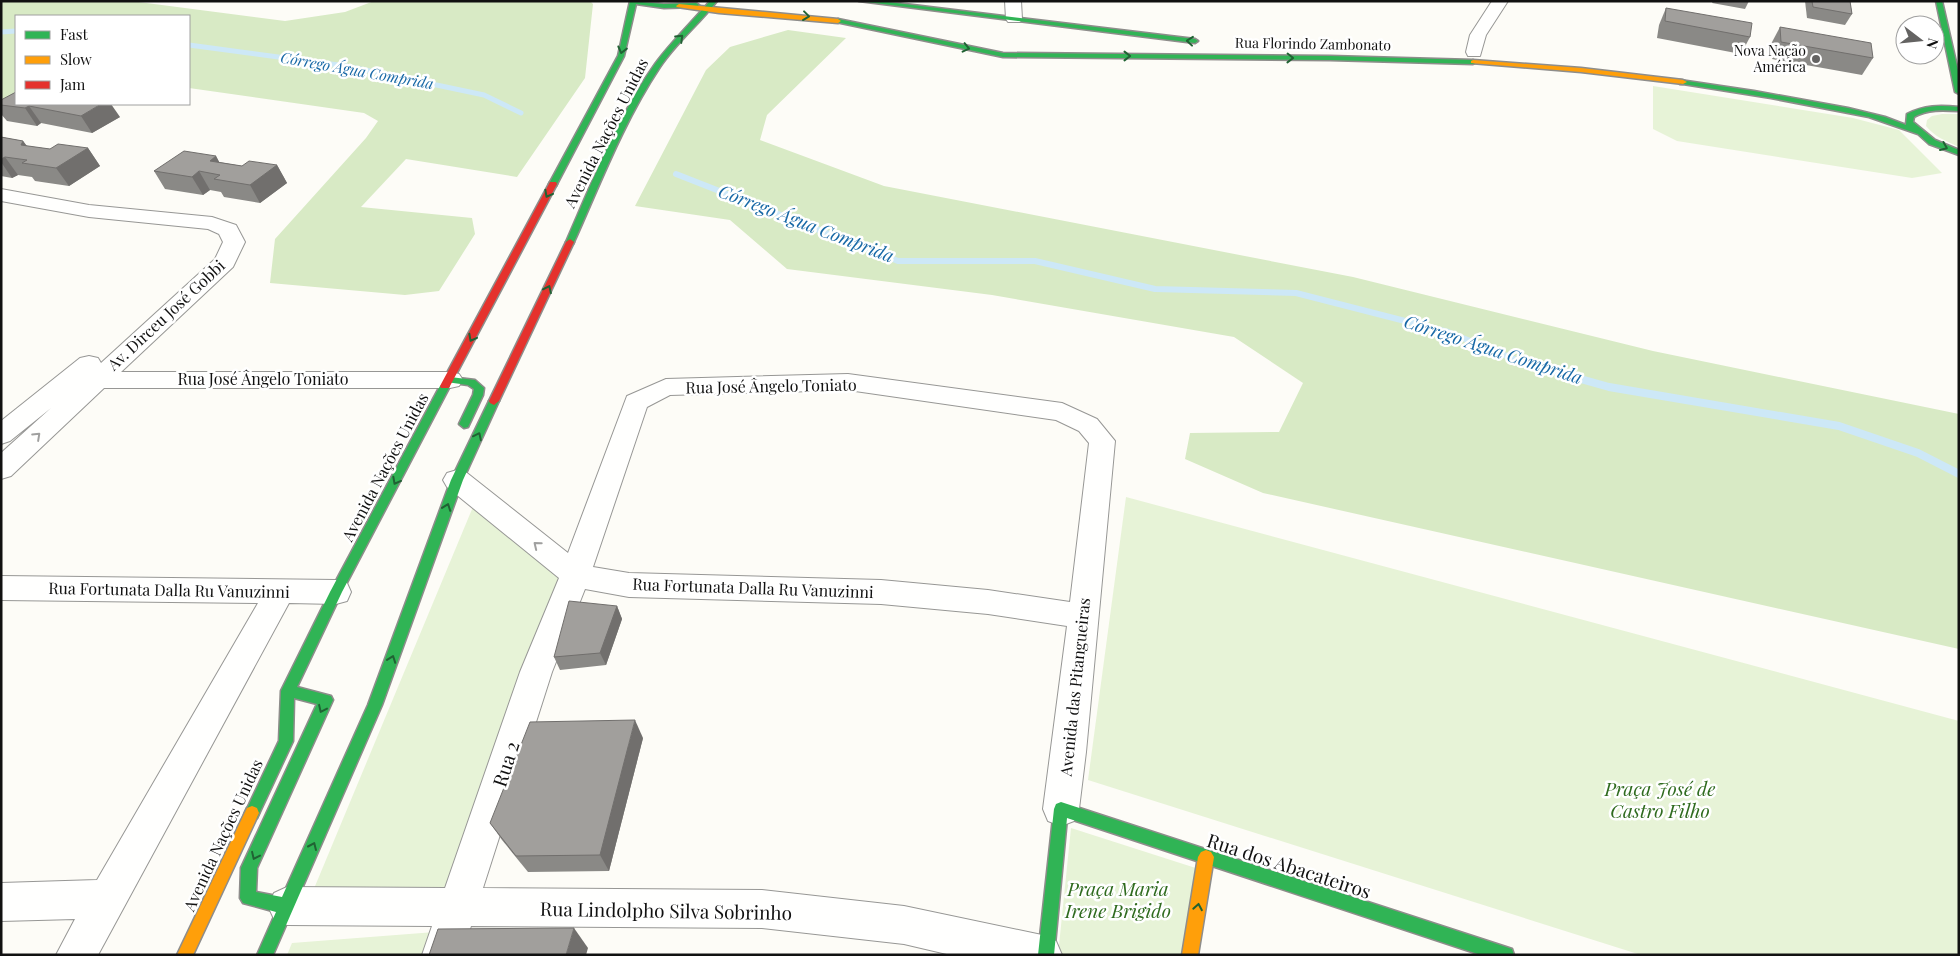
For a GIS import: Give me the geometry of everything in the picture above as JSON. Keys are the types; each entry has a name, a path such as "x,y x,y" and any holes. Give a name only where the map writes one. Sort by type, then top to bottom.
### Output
{"main road":[{"name":"Avenida Nações Unidas","path":"266,955 375,705 454,475 650,76 668,50 695,24 707,6 714,1"},
{"path":"862,1 1210,43"},
{"path":"1900,106 1917,110 1953,108 1959,93 1939,1"},
{"name":"Avenida Nações Unidas","path":"185,955 286,741 288,691 336,592 621,56 633,2"},
{"name":"Rua Florindo Zambonato","path":"633,2 664,6 707,6 843,21 989,52 1023,56 1450,62 1593,71 1754,93 1864,113 1900,123 1929,141 1959,153"},
{"path":"876,27 870,17 872,12 890,4"},
{"path":"695,24 747,15 780,14"},
{"path":"1097,56 1110,50 1115,45 1112,38 1103,31"},
{"name":"Rua Florindo Zambonato","path":"1263,46 1474,52 1653,69 1779,85"},
{"path":"1916,132 1909,123 1910,116 1917,110"},
{"path":"450,380 471,382 479,388 478,395 459,437"},
{"path":"287,906 248,898 249,868 326,700 288,691"},
{"name":"Rua dos Abacateiros","path":"1061,809 1506,955"},
{"name":"Avenida das Pitangueiras","path":"1046,955 1061,809"},
{"path":"1190,955 1206,857"}],"street":[{"path":"1013,1 1014,19"},
{"path":"1474,52 1478,35 1500,1"},
{"name":"Av. Dirceu José Gobbi","path":"1,194 89,211 212,223 228,230 234,242 225,262 87,378 1,436"},
{"name":"Rua José Ângelo Toniato","path":"87,378 450,380"},
{"name":"Av. Dirceu José Gobbi","path":"1,469 87,378"},
{"name":"Rua José Ângelo Toniato","path":"575,575 636,402 666,387 848,382 1062,412 1088,424"},
{"name":"Avenida das Pitangueiras","path":"1061,809 1070,752 1082,616 1102,441 1088,424"},
{"name":"Rua Fortunata Dalla Ru Vanuzinni","path":"454,475 575,575 629,585 882,592 988,602 1082,616"},
{"name":"Rua 2","path":"442,955 536,672 575,575"},
{"name":"Rua Fortunata Dalla Ru Vanuzinni","path":"1,588 336,592"},
{"path":"76,955 280,592"},
{"path":"1,902 106,899"},
{"name":"Rua Lindolpho Silva Sobrinho","path":"287,906 762,909 904,925 1042,955"}],"green space":[{"path":"1,1 131,1 285,21 345,12 374,1 590,1 593,4 585,78 517,177 406,159 361,207 472,218 475,234 439,291 405,295 270,283 275,239 366,138 378,121 364,113 190,88 190,15 15,15 15,93 1,103"},
{"path":"788,30 846,38 767,115 760,140 884,186 1353,277 1653,351 1959,414 1959,649 1263,493 1185,459 1190,433 1279,432 1303,383 1234,337 992,295 787,269 730,220 635,206 706,70 730,47"},
{"path":"1653,86 1853,118 1899,130 1942,173 1912,178 1677,141 1653,129"},
{"path":"1959,114 1959,147 1937,136 1926,126 1927,120 1932,116"},
{"name":"Praça José de Castro Filho","path":"1126,497 1959,721 1959,955 1641,955 1088,780"},
{"path":"475,502 564,581 455,894 313,891"},
{"name":"Praça Maria Irene Brigido","path":"1071,828 1205,871 1188,955 1058,955"},
{"path":"435,932 427,955 287,955 292,943"}],"building":[{"path":"1812,1 1850,1 1852,14 1813,7"},
{"path":"1666,8 1752,23 1750,37 1665,21"},
{"path":"1780,27 1871,43 1873,58 1781,42"},
{"path":"15,93 15,105 99,105 81,116 29,106 25,108 1,105 1,100"},
{"path":"1,137 23,141 21,145 50,149 58,144 88,148 56,168 22,163 27,160 5,157 1,159"},
{"path":"184,151 216,156 210,161 242,166 249,161 277,165 250,185 214,179 220,175 199,171 192,177 154,171"},
{"path":"569,601 617,606 600,653 554,657"},
{"path":"635,720 600,855 516,856 490,823 530,722"},
{"path":"574,928 566,955 429,955 438,929"}],"waterway":[{"name":"Córrego Água Comprida","path":"1,32 15,31"},
{"name":"Córrego Água Comprida","path":"190,45 346,66 484,95 521,113"},
{"name":"Córrego Água Comprida","path":"676,174 898,261 1035,261 1155,289 1296,293 1448,332 1519,361 1550,370"},
{"name":"Córrego Água Comprida","path":"1545,369 1609,387 1839,426 1918,453 1959,474"}],"traffic: fast":[{"path":"553,184 621,56 633,1"},
{"path":"570,242 598,179 650,77 672,47 714,1"},
{"path":"862,1 1195,41"},
{"path":"1939,1 1959,92"},
{"path":"633,2 664,6 696,5"},
{"path":"838,21 880,28 982,52 1003,55 1330,58 1473,62"},
{"path":"1683,82 1860,113 1894,122 1916,132"},
{"path":"1959,109 1921,110 1910,116 1909,123 1932,142 1959,153"},
{"path":"450,380 471,382 479,388 478,395 464,424"},
{"path":"252,813 286,741 288,691 336,592 445,386"},
{"path":"265,955 375,705 457,480 494,401"},
{"path":"287,906 248,898 249,868 326,700 288,691"},
{"path":"1046,955 1061,809 1506,955"}],"traffic: slow":[{"path":"679,6 838,21"},
{"path":"1473,62 1581,70 1683,82"},
{"path":"185,955 252,813"},
{"path":"1190,955 1206,857"}],"traffic: jam":[{"path":"445,386 553,184"},
{"path":"494,401 570,242"}],"place":[{"name":"Nova Nação América","path":"1816,59"}]}
